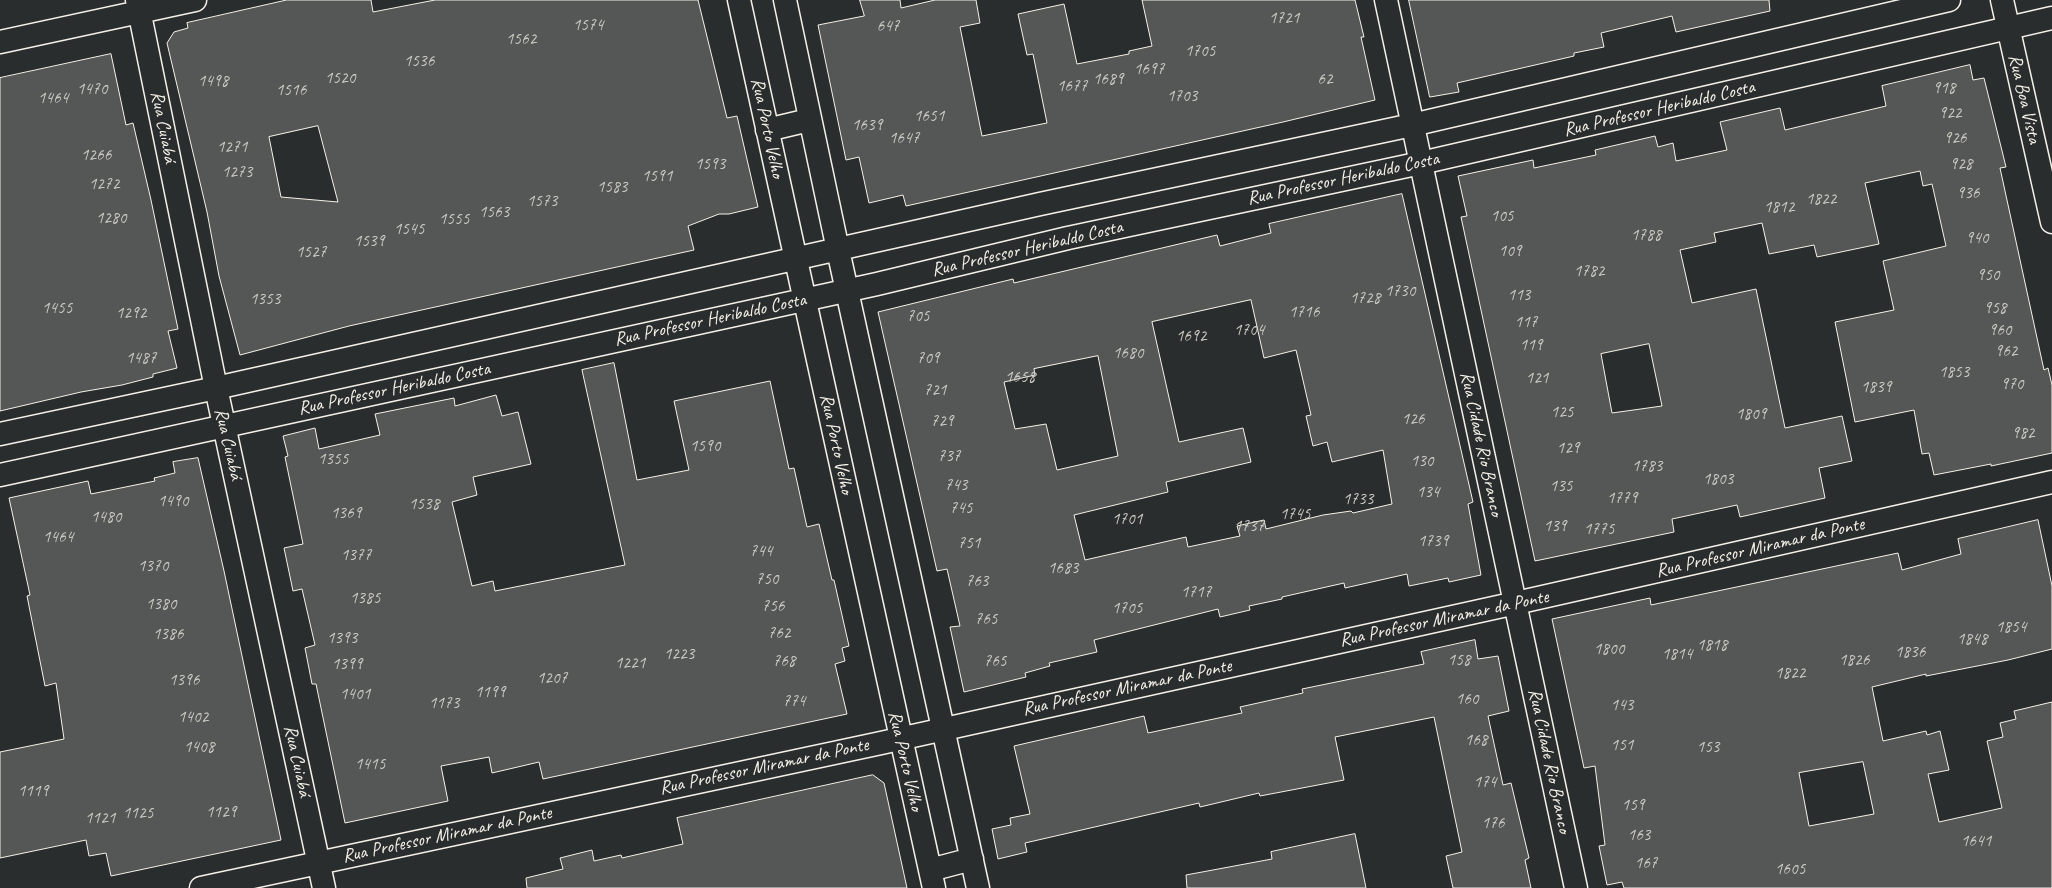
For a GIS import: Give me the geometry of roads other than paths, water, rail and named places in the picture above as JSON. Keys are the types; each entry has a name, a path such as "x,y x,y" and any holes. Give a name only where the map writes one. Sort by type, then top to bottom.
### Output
{"main road":[{"path":"0,42 138,6 195,0"},
{"name":"Rua Porto Velho","path":"739,0 932,879"},
{"path":"785,0 809,120 978,888"},
{"name":"Rua Cidade Rio Branco","path":"1386,0 1576,888"},
{"name":"Rua Professor Heribaldo Costa","path":"0,434 796,260 1040,204 1412,124 1950,0"},
{"name":"Rua Boa Vista","path":"2002,0 2052,222"},
{"name":"Rua Cuiabá","path":"138,6 216,388 324,888"},
{"name":"Rua Professor Heribaldo Costa","path":"0,475 805,300 1068,238 1421,163 2052,18"},
{"path":"768,130 809,120"},
{"name":"Rua Professor Miramar da Ponte","path":"202,888 900,738 1516,603 2052,482"},
{"path":"932,879 972,859"}]}
